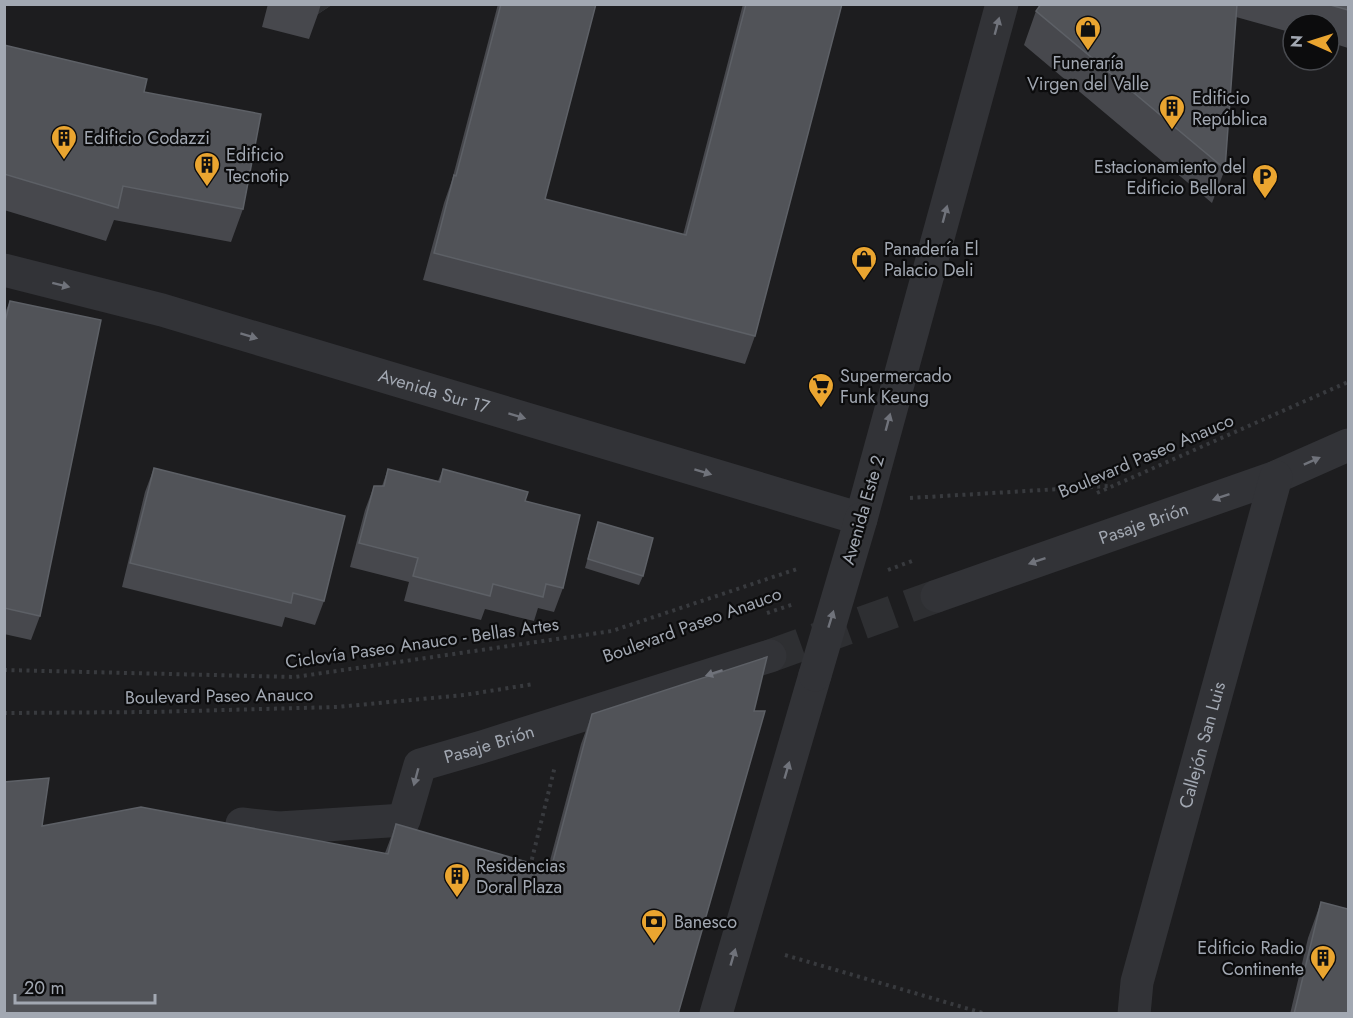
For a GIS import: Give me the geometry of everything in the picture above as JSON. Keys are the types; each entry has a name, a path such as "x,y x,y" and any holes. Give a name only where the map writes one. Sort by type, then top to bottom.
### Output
{"street":[{"name":"Avenida Este 2","path":"716,1014 861,519 1002,4"},
{"name":"Avenida Sur 17","path":"4,270 162,310 861,519"},
{"name":"Pasaje Brión","path":"937,596 1276,477 1348,445"},
{"name":"Callejón San Luis","path":"1134,1014 1137,982 1276,477"},
{"name":"Pasaje Brión","path":"242,824 279,828 405,820 420,765 770,656"}],"path":[{"name":"Boulevard Paseo Anauco","path":"1095,494 1348,382"},
{"path":"904,505 910,497 1113,486 1135,482"},
{"path":"886,570 920,558"},
{"name":"Ciclovía Paseo Anauco - Bellas Artes","path":"4,670 295,677 612,630 797,569"},
{"name":"Boulevard Paseo Anauco","path":"765,614 796,603"},
{"name":"Boulevard Paseo Anauco","path":"4,713 337,707 464,695 541,683"},
{"path":"528,872 567,720"},
{"path":"785,955 986,1014"}],"shaded area":[{"path":"5,5 1348,5 1348,1013 5,1013"}],"building":[{"path":"501,4 596,4 545,199 686,235 746,4 842,4 755,336 434,253"},
{"path":"1041,4 1237,4 1225,169 1036,11"},
{"path":"1327,4 1348,4 1348,10"},
{"path":"4,45 147,79 144,92 261,114 243,209 123,186 118,208 4,174"},
{"path":"10,301 101,320 40,616 4,608 4,326"},
{"path":"154,468 345,516 324,601 293,593 291,603 130,563"},
{"path":"388,469 440,482 443,469 528,492 525,501 580,515 563,588 546,584 543,597 493,584 490,596 413,576 418,558 359,543 374,486 384,486"},
{"path":"598,522 653,538 643,576 588,559"},
{"path":"767,657 754,711 765,711 678,1014 4,1014 4,782 49,778 42,826 141,807 388,854 396,824 551,869 592,714"},
{"name":"Edificio Radio Continente","path":"1321,902 1348,909 1348,1014 1294,1014"}],"tunnel":[{"path":"770,656 937,596"}],"place":[{"name":"Funeraría Virgen del Valle","path":"1088,52"},
{"name":"Edificio República","path":"1172,131"},
{"name":"Edificio Codazzi","path":"64,161"},
{"name":"Edificio Tecnotip","path":"207,188"},
{"name":"Estacionamiento del Edificio Belloral","path":"1265,200"},
{"name":"Panadería El Palacio Deli","path":"864,282"},
{"name":"Supermercado Funk Keung","path":"821,409"},
{"name":"Residencias Doral Plaza","path":"457,899"},
{"name":"Banesco","path":"654,945"},
{"name":"Edificio Radio Continente","path":"1323,981"}]}
